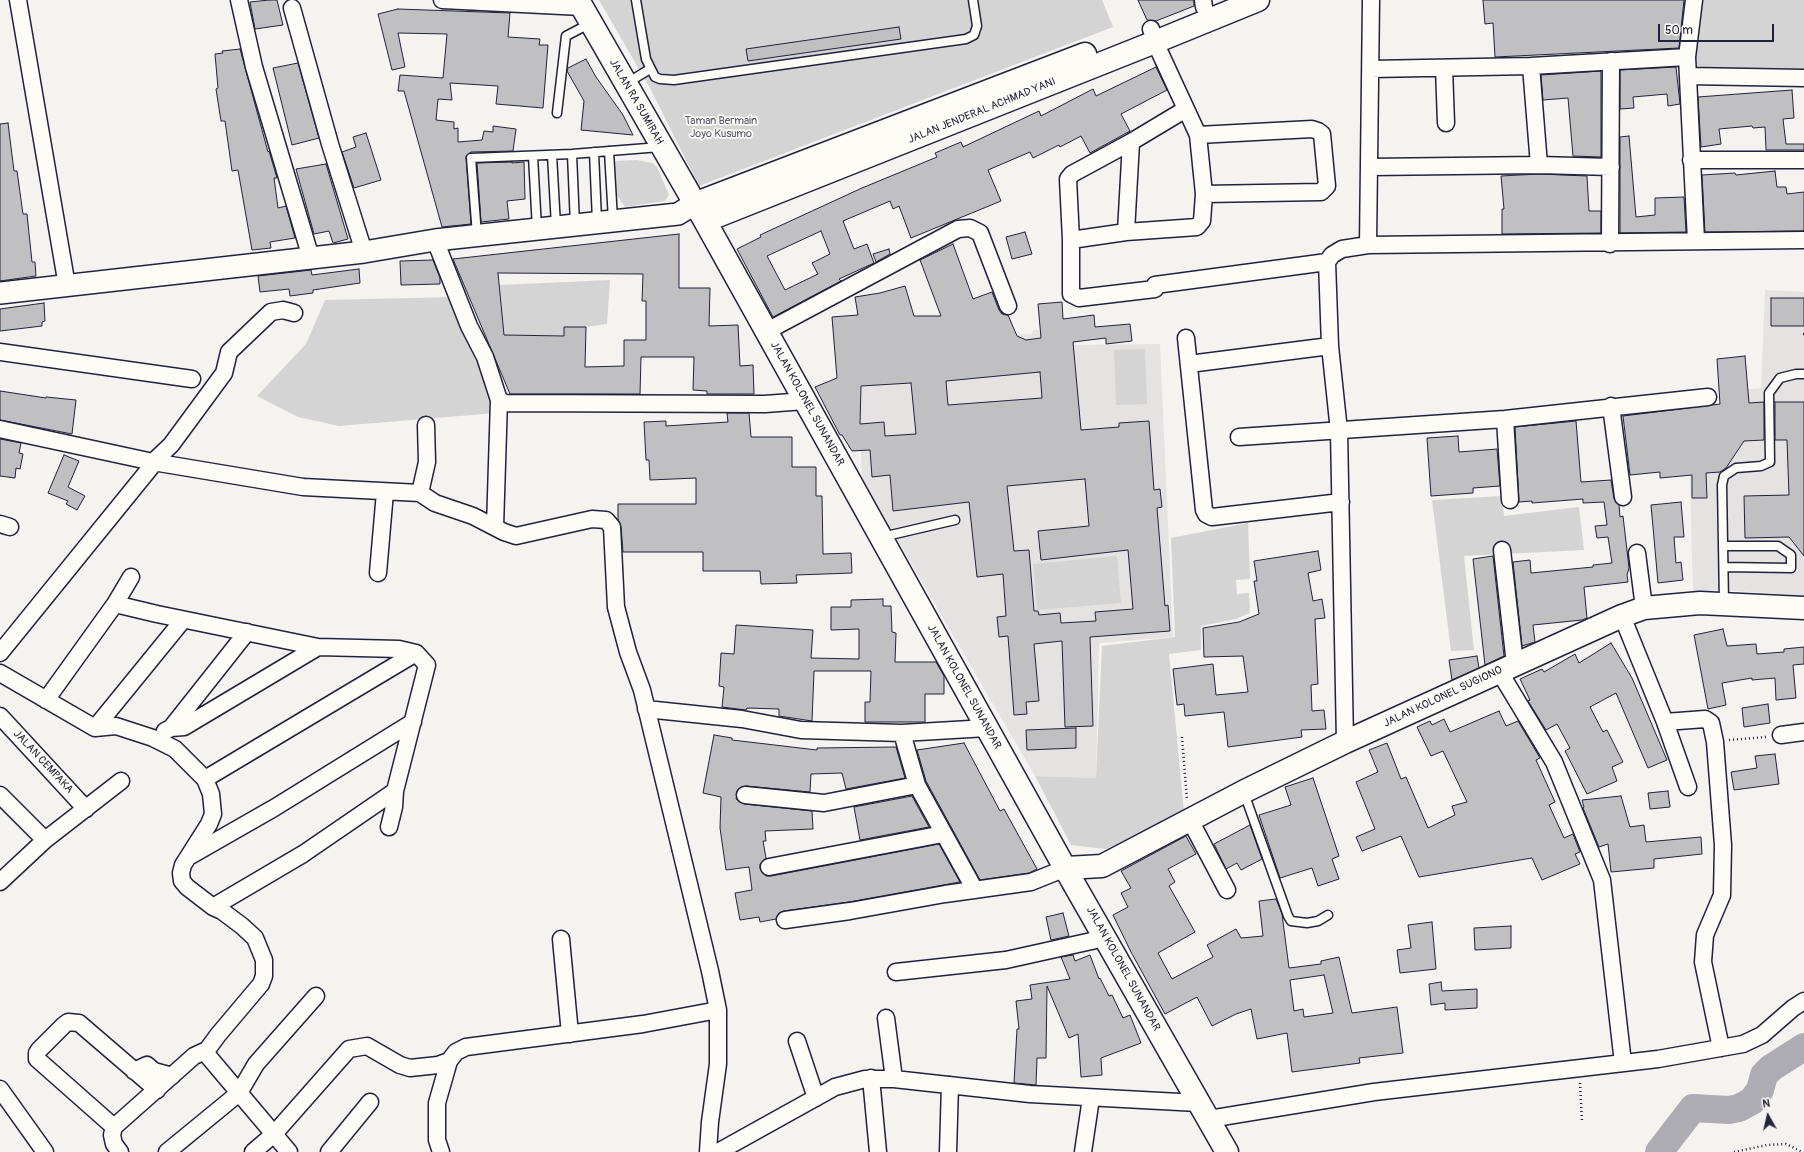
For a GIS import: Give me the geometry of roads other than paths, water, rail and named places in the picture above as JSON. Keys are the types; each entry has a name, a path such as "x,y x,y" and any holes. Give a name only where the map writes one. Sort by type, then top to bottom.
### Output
{"main road":[{"name":"JALAN JENDERAL ACHMAD YANI","path":"692,213 1153,36 1258,0"},
{"name":"JALAN JENDERAL ACHMAD YANI","path":"1153,36 1210,2"},
{"name":"JALAN RA SUMIRAH","path":"584,10 662,147 692,213"},
{"name":"JALAN KOLONEL SUNANDAR","path":"692,213 767,331 987,728 1227,1152"},
{"name":"JALAN KOLONEL SUGIONO","path":"1066,868 1102,866 1243,792 1345,742 1507,667 1622,616 1644,608 1700,603 1804,608"},
{"path":"1085,900 1102,866"}],"street":[{"path":"18,0 67,286"},
{"path":"238,0 254,67 311,258"},
{"path":"442,0 584,10"},
{"path":"1368,245 1371,0"},
{"path":"1694,0 1687,57 1696,241"},
{"path":"292,8 330,144 364,252"},
{"path":"1071,240 1126,232 1197,227 1202,221 1204,194 1198,135 1153,36"},
{"path":"1371,69 1531,66 1687,57"},
{"path":"1610,244 1611,61"},
{"path":"1531,66 1539,165"},
{"path":"1444,68 1446,123"},
{"path":"1688,76 1804,78"},
{"path":"1186,109 1131,142 1072,174 1068,179 1071,240 1070,294 1079,298 1155,289 1155,285 1327,262"},
{"path":"1198,135 1312,129 1322,134 1327,186 1321,192 1204,194"},
{"path":"1126,232 1131,142"},
{"path":"1691,160 1804,160"},
{"path":"1370,167 1539,165 1611,167"},
{"path":"0,293 364,252 435,240 692,213"},
{"path":"767,331 958,229 970,228 980,233 1008,306"},
{"path":"435,240 469,326 485,357 499,400 495,527"},
{"path":"1345,742 1339,431 1330,346 1327,262 1332,255 1342,250 1368,245 1610,244 1696,241 1804,240"},
{"path":"0,653 151,467 153,462 171,445 224,373 228,352 271,312 283,310 294,313"},
{"path":"1186,338 1206,514 1212,517 1341,502"},
{"path":"1189,364 1330,346"},
{"path":"0,352 192,379"},
{"path":"1239,437 1505,419 1611,406 1708,397"},
{"path":"499,400 505,403 758,404 805,401"},
{"path":"1611,406 1623,497"},
{"path":"1505,419 1510,500"},
{"path":"420,493 428,462 426,425"},
{"path":"0,429 153,462 304,487 420,493 435,503 473,516 516,536 592,519 606,520 612,528 616,607 628,652 642,690 710,971 718,1010 718,1064 710,1122 708,1152"},
{"path":"378,573 385,492"},
{"path":"1502,550 1507,667 1554,762 1602,880 1623,1063"},
{"path":"1637,553 1644,608"},
{"path":"46,700 115,604 132,577"},
{"path":"115,604 183,620 318,647 399,649 416,653 427,665 395,791 394,807 389,827"},
{"path":"1622,616 1665,722 1688,787"},
{"path":"95,728 183,620"},
{"path":"153,738 171,728 247,632"},
{"path":"171,728 184,727 318,647"},
{"path":"205,779 416,653"},
{"path":"0,673 95,728 116,726 153,738 175,749 205,779 211,794 213,814 182,869 182,881 187,887 213,908 222,911 255,938 264,960 264,976 257,988 207,1050 194,1056 114,1127 113,1140 120,1152"},
{"path":"646,709 742,719 801,730 902,733 987,728"},
{"name":"JALAN CEMPAKA","path":"0,716 86,809"},
{"path":"1665,722 1704,719 1711,723 1715,742 1723,845 1722,896 1705,935 1703,962 1721,1048"},
{"path":"189,857 274,808 413,722"},
{"path":"1781,735 1804,732"},
{"path":"902,733 917,785 975,890"},
{"path":"1,880 45,840 121,781"},
{"path":"745,795 824,803 917,785"},
{"path":"213,908 303,854 395,791"},
{"path":"0,796 45,840"},
{"path":"1190,820 1227,890"},
{"path":"769,867 943,834"},
{"path":"785,920 1031,882 1066,868"},
{"path":"896,972 1006,960 1105,938"},
{"path":"561,939 570,1034"},
{"path":"167,1152 239,1092 256,1064 316,996"},
{"path":"718,1152 835,1087 849,1082 871,1078 894,1079 1030,1094 1091,1098 1204,1111 1579,1069 1744,1044 1754,1040 1793,1008 1804,1002"},
{"path":"441,1152 436,1140 437,1103 449,1061 456,1052 466,1047 643,1024 718,1010"},
{"path":"886,1018 894,1079"},
{"path":"114,1127 37,1059 37,1053 64,1025 68,1022 75,1022 157,1090"},
{"path":"797,1041 816,1098"},
{"path":"253,1152 274,1134 349,1049 367,1046 400,1065 410,1068 438,1065 449,1061"},
{"path":"207,1050 208,1056 289,1152"},
{"path":"134,1070 148,1065 154,1071 172,1076"},
{"path":"871,1078 878,1152"},
{"path":"948,1152 950,1085"},
{"path":"0,1089 45,1152"},
{"path":"1083,1152 1091,1098"},
{"path":"329,1152 370,1102"}],"lane":[{"path":"636,0 646,59 650,69 655,77 674,80 966,39 974,35 977,26 973,0"},
{"path":"557,113 566,36 584,10"},
{"path":"626,84 650,69"},
{"path":"477,236 471,158 572,154 662,147"},
{"path":"605,222 609,151"},
{"path":"594,152 605,222"},
{"path":"556,227 572,154"},
{"path":"552,155 556,227"},
{"path":"533,156 556,227"},
{"path":"1724,604 1722,485 1724,476 1736,468 1761,466 1770,462 1769,393 1780,378 1796,374 1804,374"},
{"path":"881,538 955,520"},
{"path":"1724,546 1778,546 1791,555 1791,568 1724,567"},
{"path":"1243,792 1291,921 1307,923 1318,921 1328,915"}],"waterway":[{"path":"1659,1152 1693,1108 1729,1110 1739,1108 1752,1101 1760,1090 1764,1075 1771,1068 1804,1047"}],"park label":[{"name":"Taman Bermain Joyo Kusumo","path":"721,127"}]}
